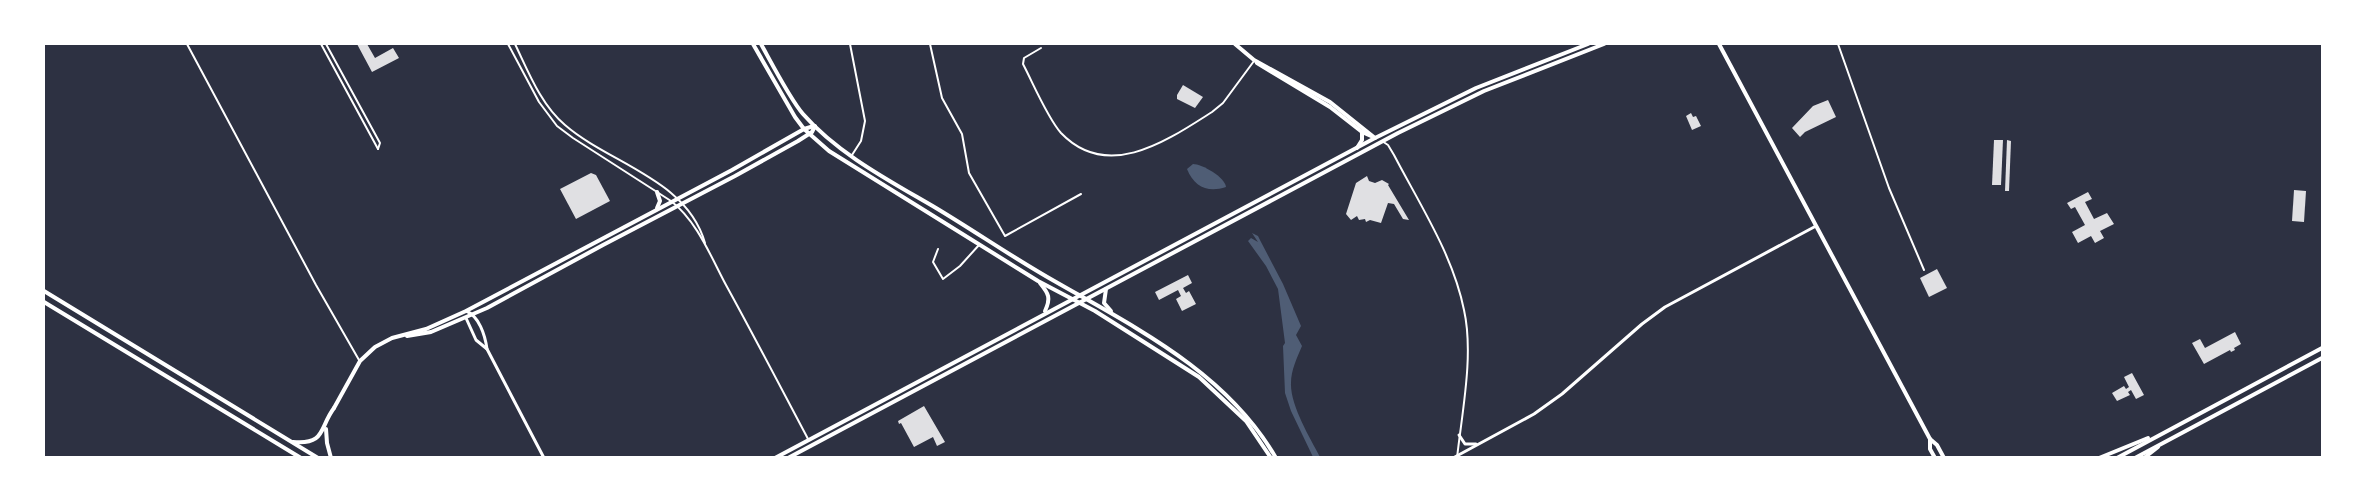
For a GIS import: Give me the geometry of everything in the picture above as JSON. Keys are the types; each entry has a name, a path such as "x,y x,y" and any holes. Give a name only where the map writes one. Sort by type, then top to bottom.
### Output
{"main road":[{"path":"753,44 780,93 804,129 829,151 1038,280 1080,302 1208,384 1246,422 1271,458"},
{"path":"761,44 798,106 815,126 852,155 915,196 1115,316 1195,367 1225,391 1254,422 1276,458"},
{"path":"1235,44 1263,68 1330,107 1362,132 1382,141"},
{"path":"775,458 1375,138 1476,88 1588,44"},
{"path":"788,458 1382,141 1484,91 1604,44"},
{"path":"1719,44 1930,439 1937,445 1944,458"},
{"path":"1254,60 1330,102 1375,138"},
{"path":"398,336 431,332 474,315 735,176 810,134 815,126"},
{"path":"291,441 312,441 319,437 360,361 379,344 398,336 426,329 466,310 732,170 804,129 815,126"},
{"path":"1357,148 1362,140 1362,132"},
{"path":"654,210 660,202 657,192"},
{"path":"911,202 915,196"},
{"path":"923,209 932,211 936,208"},
{"path":"1038,280 1049,294 1049,303 1045,313"},
{"path":"1107,288 1104,303 1115,316"},
{"path":"44,291 318,458"},
{"path":"44,302 301,458"},
{"path":"2117,458 2322,348"},
{"path":"2135,458 2322,358"},
{"path":"331,458 326,431 334,408"},
{"path":"2099,458 2166,431"},
{"path":"808,439 810,445"},
{"path":"1930,439 1930,448 1935,458"},
{"path":"2144,458 2171,439"}],"street":[{"path":"187,44 316,285 360,361"},
{"path":"321,44 378,149 380,143 326,44"},
{"path":"508,44 547,114 561,129 671,201 685,214 705,246 808,439"},
{"path":"515,44 551,111 565,125 678,198 701,232 705,246"},
{"path":"850,44 865,121 861,141 852,155"},
{"path":"930,44 942,98 962,134 969,173 1005,236 1081,194"},
{"path":"1838,44 1905,228 1924,270"},
{"path":"1041,48 1023,58 1023,63 1055,124 1063,134 1081,147 1097,154 1109,155 1141,152 1212,112 1222,103 1254,60"},
{"path":"584,146 589,141"},
{"path":"1382,141 1388,145 1394,155 1447,257 1465,311 1467,330 1460,435 1456,457"},
{"path":"1456,457 1534,414 1562,394 1642,324 1665,307 1817,226"},
{"path":"938,249 933,262 943,279 960,266 980,244"},
{"path":"466,310 474,315 485,336 487,349 544,458"},
{"path":"466,310 466,319 476,340 487,349"},
{"path":"1460,435 1466,444 1478,444"}],"water":[{"path":"1193,164 1212,172 1222,179 1226,187 1208,189 1202,187 1187,169"},
{"path":"1252,233 1258,236 1283,284 1301,326 1296,335 1302,346 1292,373 1292,392 1301,421 1320,457 1313,457 1285,393 1283,346 1285,343 1278,289 1266,266 1248,241 1251,238 1258,242"}],"building":[{"path":"357,44 367,44 375,58 393,48 399,58 372,72"},
{"path":"1183,85 1203,97 1195,108 1177,99"},
{"path":"1828,100 1836,117 1805,132 1800,137 1792,128 1813,106"},
{"path":"1691,113 1693,117 1696,116 1701,126 1692,130 1686,116"},
{"path":"1994,140 2003,140 2001,185 1992,185"},
{"path":"2007,140 2011,141 2009,191 2005,191"},
{"path":"591,173 596,175 610,201 576,219 560,189"},
{"path":"1367,176 1369,181 1375,183 1382,180 1389,184 1409,220 1403,219 1394,204 1388,203 1381,223 1370,220 1366,222 1365,219 1359,220 1357,216 1351,220 1346,214 1356,183"},
{"path":"2294,190 2306,191 2304,222 2292,221"},
{"path":"2088,192 2092,199 2085,202 2094,219 2107,213 2114,224 2100,231 2104,238 2095,243 2091,236 2078,243 2072,232 2085,225 2075,207 2071,209 2067,203"},
{"path":"1937,269 1947,288 1929,297 1920,278"},
{"path":"1188,275 1192,283 1183,288 1186,293 1189,291 1196,304 1182,311 1176,299 1181,296 1178,290 1159,300 1155,292"},
{"path":"2235,332 2241,344 2234,348 2235,350 2231,352 2230,350 2204,364 2192,343 2200,339 2205,348"},
{"path":"2132,373 2144,395 2136,399 2131,390 2128,392 2130,395 2117,401 2112,393 2124,386 2126,389 2129,387 2124,377"},
{"path":"924,406 945,442 937,446 933,437 914,447 898,421"}]}
